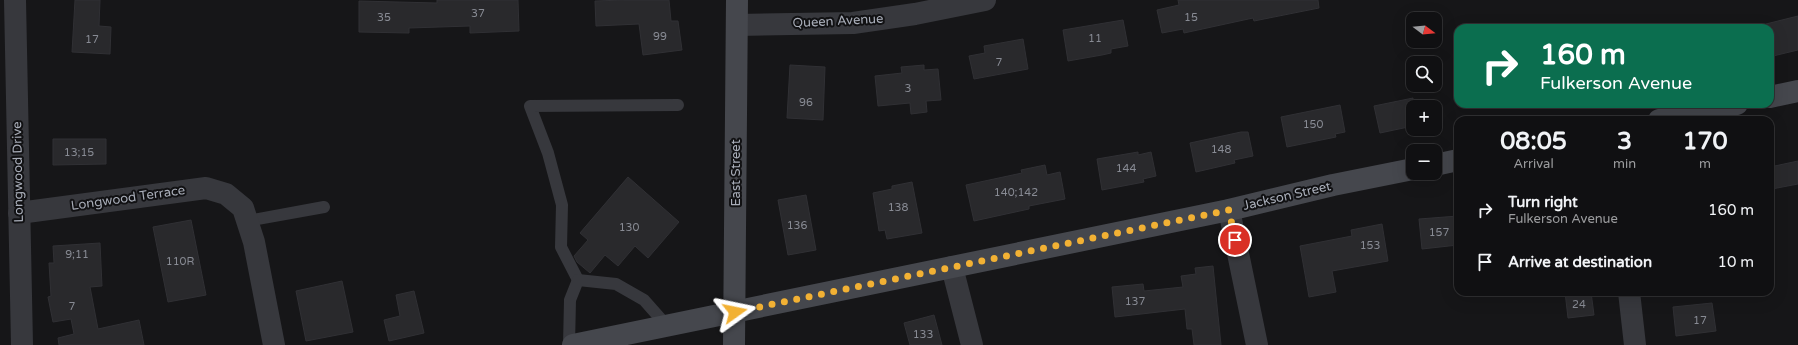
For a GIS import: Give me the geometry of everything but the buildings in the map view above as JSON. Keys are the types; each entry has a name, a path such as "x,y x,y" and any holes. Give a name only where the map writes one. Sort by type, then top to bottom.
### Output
{"main road":[{"name":"East Street","path":"734,345 737,0"},
{"path":"1774,96 1798,91"},
{"path":"1678,116 1718,108"},
{"path":"1442,163 1454,161"},
{"name":"Jackson Street","path":"573,345 1229,210 1334,185 1406,170"}],"street":[{"name":"Longwood Drive","path":"15,0 22,345"},
{"name":"Queen Avenue","path":"737,25 853,22 915,14 985,0"},
{"name":"Longwood Terrace","path":"19,213 206,188 226,194 234,200 243,208 247,221"},
{"path":"1229,210 1257,345"},
{"path":"247,221 254,242 274,345"},
{"path":"952,267 972,345"},
{"path":"1629,296 1635,345"}],"lane":[{"path":"569,345 570,300 578,280 561,247 562,205 548,153 530,106 678,105"},
{"path":"247,221 324,207"},
{"path":"578,280 616,284 644,300 667,326"}],"route":[{"path":"735,312 1229,210 1235,240"}]}
